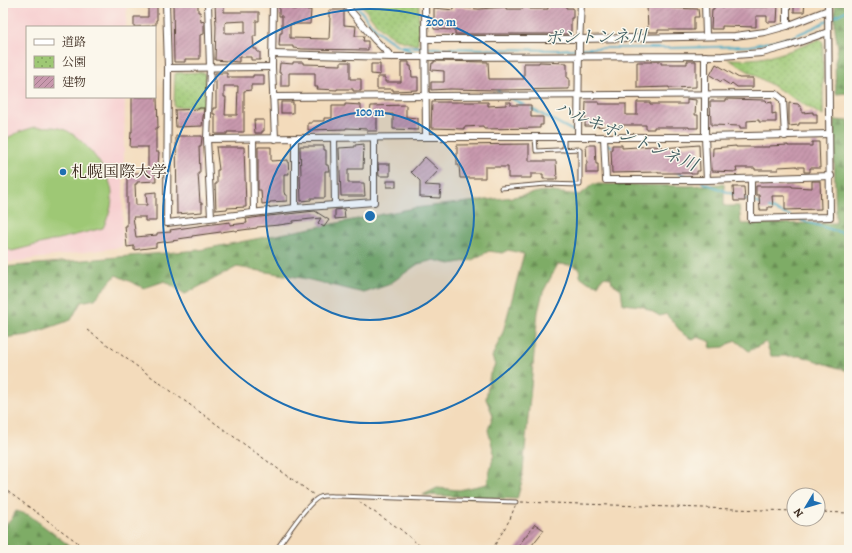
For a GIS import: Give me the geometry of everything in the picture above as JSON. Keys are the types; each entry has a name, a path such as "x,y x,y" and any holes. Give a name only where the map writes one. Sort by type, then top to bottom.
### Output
{"street":[{"path":"166,3 168,68 167,223 254,212 335,204 374,202 374,138"},
{"path":"208,3 210,68 207,139 211,217"},
{"path":"273,3 272,67 274,139"},
{"path":"344,3 375,40 392,57"},
{"path":"425,3 426,137"},
{"path":"578,137 581,3"},
{"path":"705,3 706,36"},
{"path":"787,3 787,26"},
{"path":"425,41 579,41 662,36 735,36 765,32 787,26 828,10 829,134 831,176 830,217 751,219 751,179"},
{"path":"272,54 392,57 426,55 743,55 762,53 788,46 828,29"},
{"path":"705,56 705,137 707,180"},
{"path":"168,68 272,67"},
{"path":"273,97 776,94 783,100 784,136"},
{"path":"207,139 705,137 829,134"},
{"path":"604,137 606,180 707,180 831,176"},
{"path":"295,138 295,208"},
{"path":"334,138 335,204"},
{"path":"253,140 254,212"}],"lane":[{"path":"501,188 546,184 580,185 580,149 536,151 535,137"},
{"path":"564,137 564,150"},
{"path":"276,550 305,510 320,497 351,496 516,502"}],"path":[{"path":"87,330 293,482 313,494 316,500"},
{"path":"3,488 88,550"},
{"path":"351,496 400,529 425,550"},
{"path":"492,550 510,519 516,502 786,512"},
{"path":"826,512 849,513"}],"shaded area":[{"name":"札幌国際大学","path":"3,3 127,3 126,26 26,26 26,98 125,98 122,247 3,263"}],"green space":[{"path":"360,3 419,3 418,45 398,39 384,31"},
{"path":"835,3 849,3 849,93 836,94 835,62 838,48 835,29"},
{"path":"820,39 823,42 823,116 728,59 768,57 795,49"},
{"path":"203,72 205,74 206,106 174,107 175,74"},
{"path":"834,120 849,121 849,370 848,371 801,356 771,356 766,342 749,351 735,340 724,347 710,348 711,342 698,337 693,340 683,334 666,314 660,316 642,306 623,304 621,289 612,283 611,278 603,277 598,285 588,282 580,276 579,268 571,265 558,264 543,292 538,312 522,481 517,499 423,495 437,488 459,490 487,484 494,453 488,430 493,415 486,399 490,374 495,365 492,357 503,332 524,254 508,250 502,253 489,251 472,260 450,264 434,260 418,264 388,285 364,293 302,278 237,267 185,294 165,281 144,288 116,275 95,299 81,302 71,320 28,335 3,338 3,267 199,250 414,208 513,197 544,191 580,195 593,184 687,186 724,184 724,206 739,206 741,224 836,223"},
{"path":"35,127 53,127 63,129 71,133 88,147 108,177 112,196 111,205 103,228 12,251 3,247 3,140 19,132"},
{"path":"16,511 29,515 75,550 3,550 3,527 11,520"}],"building":[{"path":"148,3 157,3 156,25 134,26 134,17 148,17"},
{"path":"173,3 198,3 198,12 200,12 201,22 204,21 204,34 200,35 200,59 185,59 185,62 174,62"},
{"path":"215,3 224,3 224,12 259,12 259,21 256,21 256,36 253,36 254,49 257,49 257,52 260,52 260,60 251,60 251,57 239,57 239,62 215,60","holes":["245,21 245,33 225,33 225,23"]},
{"path":"768,3 778,4 777,22 767,22 767,16 756,16 756,27 722,26 722,29 711,29 712,9 714,9 714,5 722,5 722,7 768,7"},
{"path":"794,3 805,3 804,12 794,12"},
{"path":"279,4 291,4 291,9 311,10 310,24 290,24 290,38 329,39 329,10 344,10 344,25 356,26 355,36 364,36 363,41 368,41 368,50 302,49 293,48 293,46 279,46 280,33 282,33 282,16 279,16"},
{"path":"548,5 566,5 566,8 573,8 573,18 571,18 571,34 455,34 455,30 434,29 434,8 454,10 454,7 479,9 506,7 506,9 523,9 523,7 529,7 529,9 548,9"},
{"path":"647,5 698,9 699,17 694,17 694,30 658,30 658,32 648,32"},
{"path":"434,61 488,62 489,79 524,79 524,63 567,63 569,89 431,90 431,82 444,82 444,71 431,70 432,63 434,63"},
{"path":"661,61 661,64 687,64 687,61 696,61 696,87 637,88 637,62"},
{"path":"293,62 303,62 303,64 341,65 341,62 350,62 350,79 361,79 361,91 353,91 353,89 317,89 318,87 315,87 315,73 289,73 289,86 281,86 281,73 279,73 280,63 293,64"},
{"path":"401,62 409,62 412,77 418,77 418,90 393,91 393,89 377,89 377,77 385,77 385,82 401,82"},
{"path":"371,64 380,64 380,75 371,74"},
{"path":"716,64 739,78 753,78 753,87 737,87 732,83 730,85 722,80 721,82 710,75"},
{"path":"215,73 227,73 227,77 253,77 253,75 264,75 264,85 251,85 251,90 244,91 244,132 215,134 215,114 213,114 213,108 216,108","holes":["224,86 238,86 237,115 225,115 226,97 224,97"]},
{"path":"157,97 158,128 156,128 156,152 159,152 158,166 155,166 156,181 137,182 137,184 135,184 136,205 147,205 146,193 156,192 156,221 145,221 145,217 133,217 136,237 157,235 157,233 171,232 170,230 205,225 230,222 230,225 247,223 246,219 315,211 329,220 324,227 318,223 321,218 192,236 178,239 179,240 156,243 156,247 134,250 134,246 127,247 125,226 127,226 127,173 146,173 146,170 148,169 148,147 130,147 132,132 132,98"},
{"path":"687,99 696,100 695,115 698,115 698,128 654,127 654,129 646,129 646,125 612,125 612,127 585,126 586,102 599,102 599,104 626,104 626,115 637,115 637,102 650,102 650,104 687,104"},
{"path":"726,99 766,100 767,103 772,102 772,114 776,113 776,122 759,122 759,120 747,121 747,128 740,128 740,126 711,125 710,101 726,101"},
{"path":"281,102 293,102 293,113 281,113"},
{"path":"432,102 488,102 488,106 506,105 506,102 511,102 511,105 531,105 531,117 543,117 543,125 540,125 540,128 484,129 483,126 464,127 464,129 431,128"},
{"path":"789,103 798,104 802,109 802,113 813,112 813,114 817,114 817,123 799,123 799,125 789,126"},
{"path":"345,104 361,105 361,113 370,113 371,106 406,105 406,117 418,118 418,130 393,129 393,114 377,114 377,131 346,128 308,130 308,123 312,123 312,121 324,121 324,118 332,118 332,106 345,106"},
{"path":"204,108 202,126 176,127 175,110"},
{"path":"254,120 264,120 264,131 262,131 262,133 255,133"},
{"path":"176,136 202,136 201,147 199,147 200,173 198,173 202,212 177,214"},
{"path":"812,142 819,142 820,168 810,168 810,172 804,172 804,167 797,166 778,167 778,170 736,168 737,172 712,171 713,148 736,146 812,146"},
{"path":"364,144 363,169 348,169 348,183 364,183 365,196 341,196 339,148 355,147 355,145"},
{"path":"529,144 529,161 556,161 557,179 543,179 543,174 531,174 531,178 508,178 508,167 485,167 485,178 460,178 459,165 457,165 457,145"},
{"path":"586,145 595,145 598,173 586,173"},
{"path":"612,145 622,145 622,148 653,146 663,148 699,145 700,171 697,171 697,174 658,172 612,173"},
{"path":"300,146 324,146 324,150 326,150 326,165 328,165 329,171 325,171 325,198 311,198 311,200 301,201"},
{"path":"216,147 244,147 246,207 216,210 215,184 217,184 217,170 219,170"},
{"path":"258,147 271,147 271,161 288,160 289,174 284,174 284,192 285,195 287,195 287,201 262,204 261,190 258,190"},
{"path":"425,157 439,170 425,185 441,186 440,198 420,197 420,181 411,172"},
{"path":"378,164 390,164 390,176 379,176"},
{"path":"387,181 396,181 396,187 387,187"},
{"path":"812,181 820,181 821,209 785,210 785,196 772,196 773,207 768,207 768,210 760,210 759,195 756,195 756,186 792,186 812,188"},
{"path":"733,187 744,187 745,201 734,201"},
{"path":"344,209 345,218 335,219 335,210"},
{"path":"535,524 544,530 528,550 515,550"}],"waterway":[{"name":"ポントンネ川","path":"355,3 379,32 401,47 420,55"},
{"name":"ポントンネ川","path":"402,46 557,50 587,48 750,46 792,37 849,9"},
{"name":"ハルキポントンネ川","path":"495,89 503,94"},
{"name":"ハルキポントンネ川","path":"510,98 526,106"},
{"name":"ハルキポントンネ川","path":"530,108 577,133"},
{"name":"ハルキポントンネ川","path":"595,139 613,147"},
{"name":"ハルキポントンネ川","path":"676,172 691,178"},
{"name":"ハルキポントンネ川","path":"702,182 735,195"},
{"name":"ハルキポントンネ川","path":"743,198 762,205"},
{"name":"ハルキポントンネ川","path":"766,207 790,216"},
{"name":"ハルキポントンネ川","path":"801,220 849,235"}],"place":[{"name":"札幌国際大学","path":"63,172"}]}
